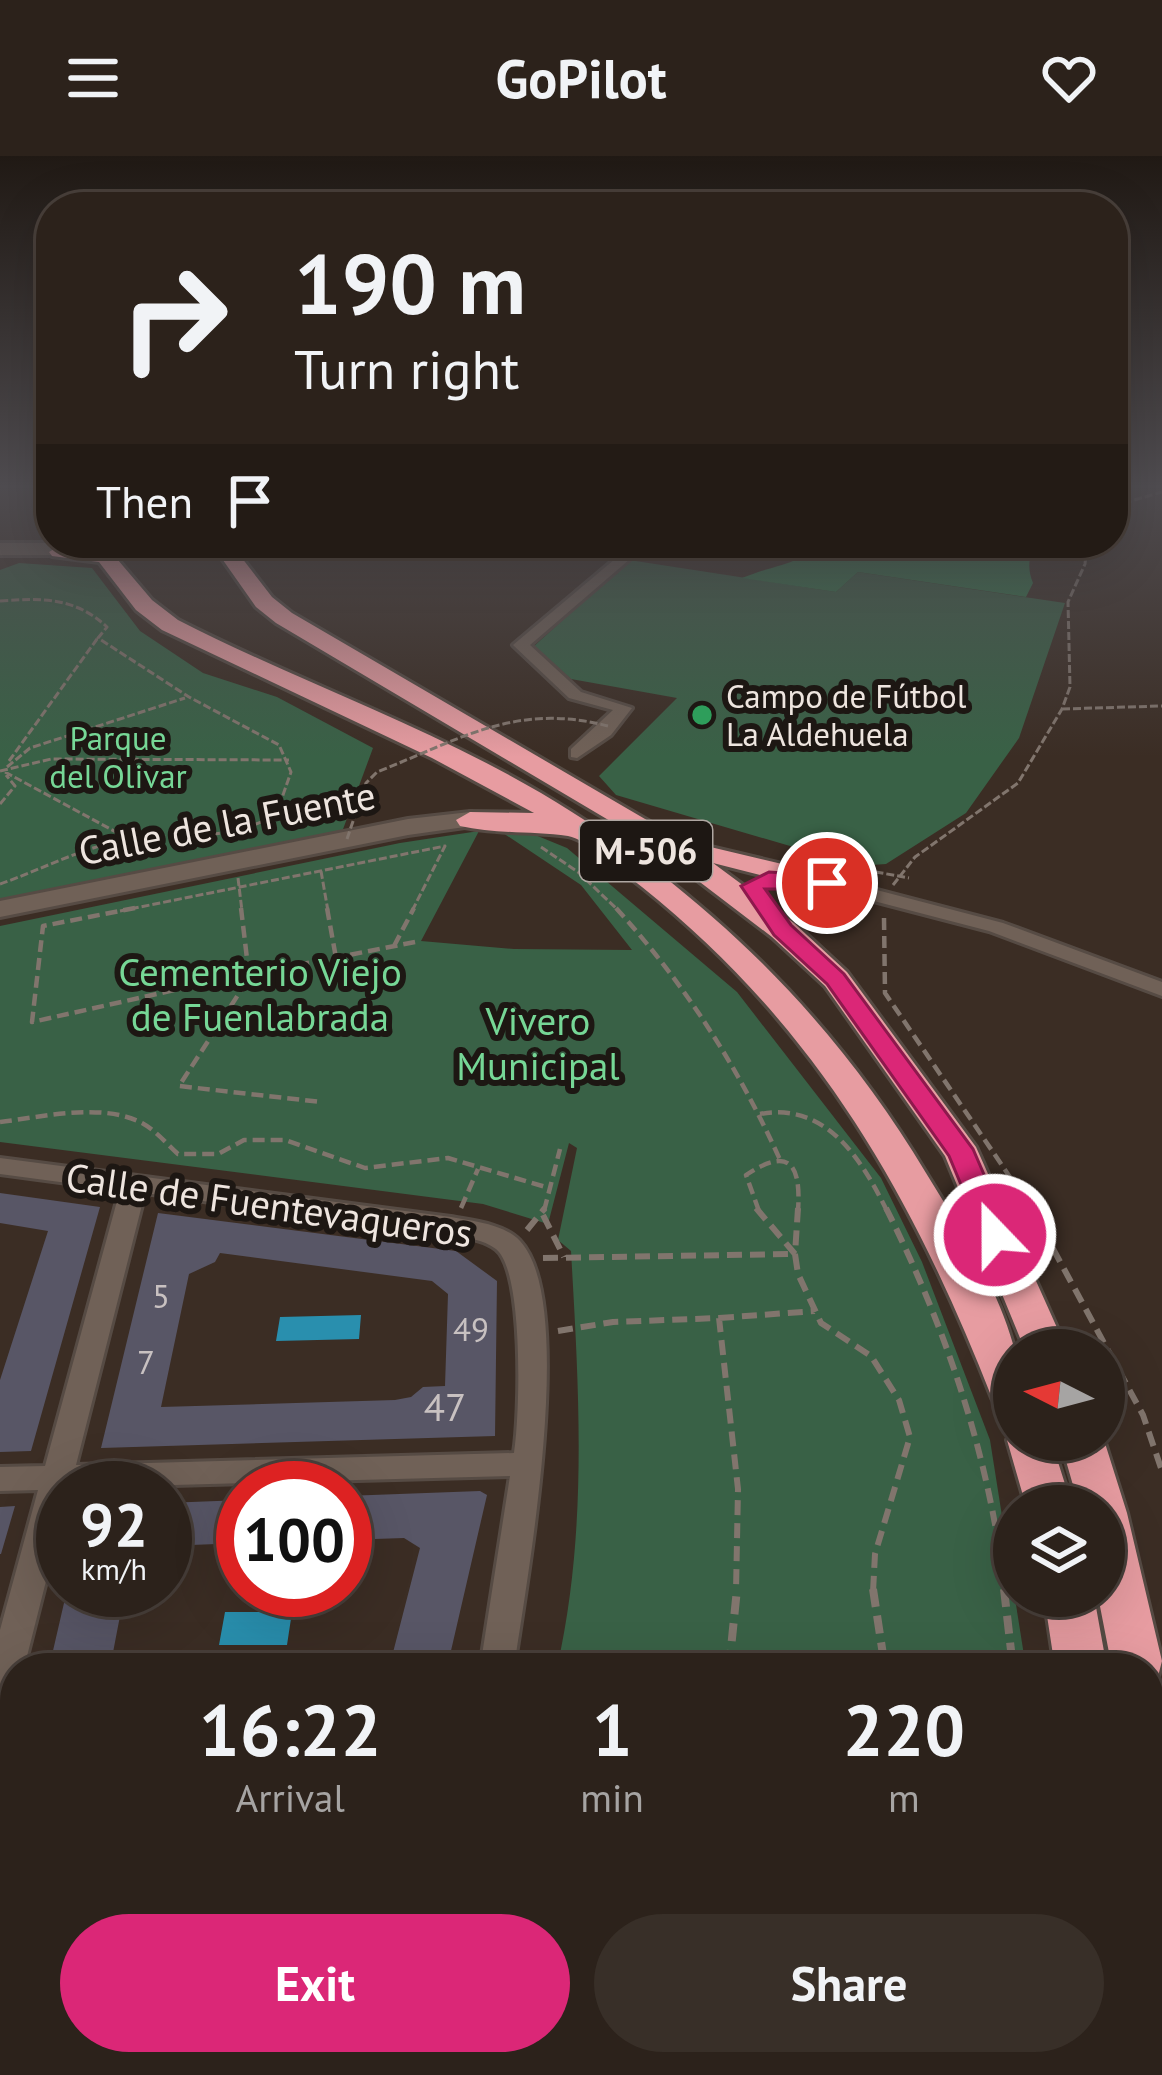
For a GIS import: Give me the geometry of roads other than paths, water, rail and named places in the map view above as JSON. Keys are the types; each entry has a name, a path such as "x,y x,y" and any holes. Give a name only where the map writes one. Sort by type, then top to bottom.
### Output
{"highway":[{"path":"124,578 144,605"},
{"path":"135,578 144,605"},
{"name":"M-506","path":"234,578 244,594 281,630 664,863 782,958 856,1036 995,1235 1037,1329"},
{"path":"248,578 264,602 284,619 520,755 574,770 783,930 836,979 963,1155 995,1235"},
{"name":"M-506","path":"144,605 211,647 528,797 642,872 761,976 852,1083 917,1183 993,1343"},
{"path":"440,753 490,790 483,811 470,820"},
{"path":"470,820 550,824 642,872"},
{"path":"664,841 835,874"},
{"path":"783,930 754,894 755,883 835,874"},
{"path":"1125,1609 1135,1653"},
{"path":"1072,1617 1078,1653"}],"street":[{"path":"574,770 616,730 624,707 575,695 521,645 592,578"},
{"name":"Calle de la Fuente","path":"0,909 237,875 347,839 470,820"},
{"path":"835,874 886,896 996,927 1162,988"},
{"name":"Calle de Fuentevaqueros","path":"9,1170 451,1226 483,1232 515,1251 528,1284 530,1464 499,1653"},
{"path":"62,1461 134,1186"},
{"path":"192,1474 530,1464"},
{"path":"0,1479 36,1478"},
{"path":"11,1653 36,1560"}],"water":[{"path":"361,1315 359,1339 276,1341 280,1317"},
{"path":"224,1617 291,1617 287,1645 219,1645"}],"place":[{"name":"Campo de Fútbol La Aldehuela","path":"702,715"}],"park label":[{"name":"Parque del Olivar","path":"118,757"},
{"name":"Cementerio Viejo de Fuenlabrada","path":"260,994"},
{"name":"Vivero Municipal","path":"538,1044"}]}
